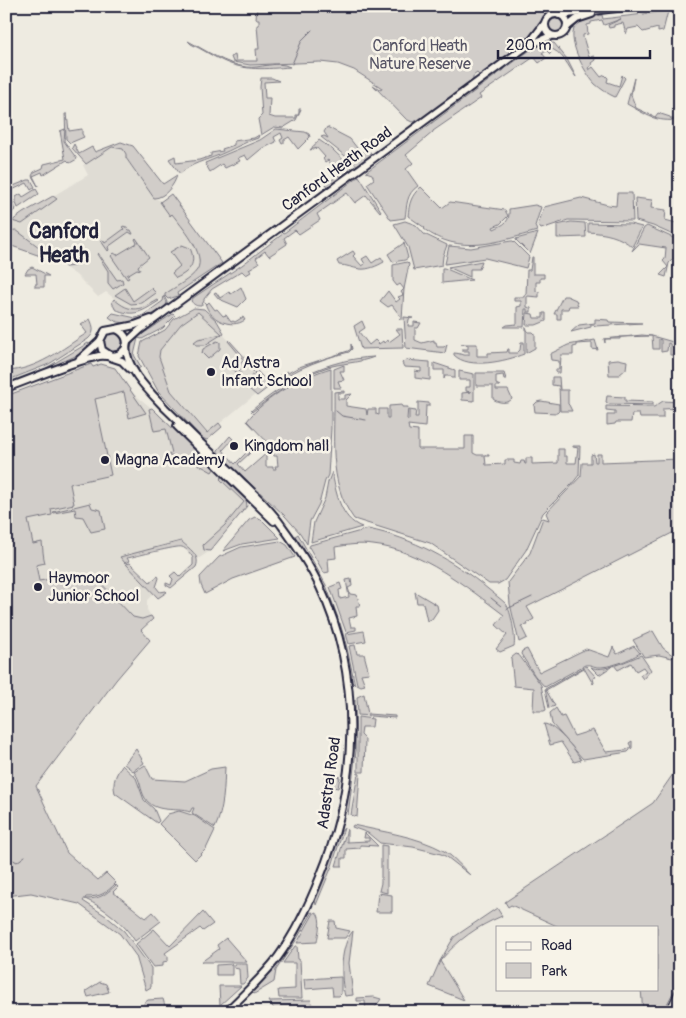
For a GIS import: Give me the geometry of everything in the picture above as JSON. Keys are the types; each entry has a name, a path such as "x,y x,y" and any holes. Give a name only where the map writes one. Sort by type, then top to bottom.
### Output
{"highway":[{"path":"671,1012 680,994"}],"street":[{"path":"608,10 581,17 567,27 562,35 551,36 545,28 546,20 552,15 633,6"},
{"path":"559,15 564,18 567,27"},
{"name":"Canford Heath Road","path":"528,45 545,23"},
{"name":"Canford Heath Road","path":"127,344 134,335 528,45 551,36"},
{"name":"Canford Heath Road","path":"116,329 135,325 162,315"},
{"path":"6,388 76,363 123,352 127,344 124,335 116,329 105,331 100,341 76,363"},
{"path":"100,341 102,350 127,364"},
{"name":"Adastral Road","path":"127,344 129,361 149,391 228,472 231,479 290,538"},
{"path":"112,356 127,364 146,393 205,449"},
{"name":"Adastral Road","path":"205,449 269,508 320,586 340,644 349,692 351,730 350,763 340,820 334,841 309,905 294,934 278,956 226,1012"}],"shaded area":[{"path":"112,147 123,149 126,158 154,198 181,208 222,263 177,293 132,310 106,292 98,297 76,275 63,266 62,262 6,244 6,229 13,220 88,175 83,165"},
{"name":"Ad Astra Infant School","path":"199,312 203,312 268,384 208,433 171,391 159,357 160,350 181,324"},
{"name":"Magna Academy","path":"91,364 93,367 101,364 115,368 134,394 158,413 246,500 247,506 210,551 198,559 183,543 121,557 154,593 147,600 147,610 153,619 44,641 6,396"}],"green space":[{"name":"Canford Heath Nature Reserve","path":"257,6 601,7 557,11 546,15 531,37 518,49 481,77 477,73 473,76 473,83 419,120 412,122 406,119 373,85 381,90 382,88 354,70 338,64 320,62 250,65 233,62 231,57 235,55 236,61 257,61 256,49 259,49 257,25 259,25 259,19 256,19"},
{"path":"668,11 663,31 658,32 658,28 643,32 638,27 628,29 626,34 623,23 609,28 608,25 621,19 604,25 602,20 591,22 591,24 587,25 588,34 583,35 583,37 589,57 594,56 595,60 588,68 589,70 593,67 601,77 605,75 608,78 607,82 619,86 622,75 625,78 615,97 595,84 581,64 574,46 574,30 579,22 602,15 603,19"},
{"path":"553,19 559,19 563,26 559,33 553,33 549,29 549,23"},
{"path":"188,41 216,57 238,65 251,67 280,64 290,67 264,69 247,68 231,64 219,59"},
{"path":"554,43 567,59 576,77 565,60 553,49 548,48 551,53 546,50 542,53 546,58 539,63 534,57 479,95 481,98 433,131 406,155 413,163 406,169 418,186 409,196 405,218 391,220 367,184 374,179 372,174 366,172 530,50 541,44"},
{"path":"261,78 272,78 279,81 264,82 265,98 270,98 269,116 275,118 296,118 296,115 298,115 296,120 283,128 274,127 261,135 258,119 262,115"},
{"path":"634,78 631,95 636,108 655,117 658,113 671,119 680,120 658,119 627,104"},
{"path":"65,114 67,114 69,131 82,129 84,137 70,143 66,139"},
{"path":"327,127 350,139 361,153 367,148 372,155 358,166 321,137 328,138 324,132"},
{"path":"65,129 64,141 77,159 70,163 67,160 43,175 42,172 33,176 38,186 32,176 34,172 43,168 44,164 65,159 60,131"},
{"path":"276,129 305,132 310,137 298,149 289,137 282,144 280,140 283,138 281,133 274,137 276,142 260,150 248,160 245,155 238,158 240,161 225,168 222,164 210,172 205,163 260,140"},
{"path":"259,135 258,138 193,165 180,174 169,159 175,156 176,163 199,160 211,156 211,153 223,151 222,149 234,145 234,141 254,138"},
{"path":"319,140 332,149 353,169 329,188 326,184 339,175 328,160 325,162 323,159 325,157 317,148 310,150"},
{"path":"121,142 133,146 163,184 177,175 166,193 154,198 126,158 123,149 112,147 86,164 72,148 74,144 79,154 92,147 95,152"},
{"path":"359,176 380,212 366,195 355,203 347,193 317,214 320,220 299,234 295,230 284,238 287,244 269,256 265,251 256,258 259,263 249,269 251,272 246,275 242,271 212,289 201,306 195,305 191,301 242,265"},
{"path":"31,180 35,187 31,190 27,183 8,192 16,209 9,215 11,212 6,207 11,201 6,197 6,189"},
{"path":"421,187 442,208 450,202 505,210 508,216 500,224 493,227 494,229 506,222 509,217 509,209 535,205 541,207 535,226 537,231 479,244 451,242 437,237 408,216 411,200"},
{"path":"36,189 39,194 18,208 16,197 21,194 23,197"},
{"path":"617,193 632,193 633,221 568,220 541,229 538,225 544,207 581,198 616,206"},
{"path":"171,194 222,263 177,293 178,296 168,299 165,294 191,277 197,270 199,263 199,256 192,240 160,202"},
{"path":"53,196 57,199 22,224 12,221 23,213"},
{"path":"635,198 652,200 651,208 666,210 665,220 680,224 680,238 636,221"},
{"path":"405,221 416,225 424,234 447,245 442,265 414,270 408,247 394,224"},
{"path":"571,222 585,223 586,237 557,238 557,225"},
{"path":"588,223 630,224 642,227 632,247 623,240 612,236 588,232"},
{"path":"124,226 131,230 133,234 129,232 108,247 108,251 101,241 103,240 105,243 124,229 122,227"},
{"path":"647,226 680,241 680,252 669,263 666,277 660,275 668,267 663,261 666,248 639,244 632,251 644,228"},
{"path":"16,230 43,250 67,257 74,266 65,267 56,260 6,244 6,231"},
{"path":"538,233 530,254 516,240 516,239"},
{"path":"136,238 149,257 138,266 140,270 137,269 127,275 129,278 127,279 111,256 114,253 117,255 137,243"},
{"path":"513,241 529,257 526,268 485,258 445,264 449,246 471,248"},
{"path":"404,243 408,258 393,262 388,254"},
{"path":"182,245 190,248 193,258 188,270 176,278 172,273 180,266 170,252"},
{"path":"353,251 355,254 353,256 362,266 365,264 362,259 367,256 372,263 381,257 384,262 363,269 339,265 337,261"},
{"path":"98,253 117,280 122,279 123,283 113,289 108,283 108,271"},
{"path":"532,257 533,274 544,274 544,278 540,278 540,282 536,282 536,291 539,292 539,297 527,296 527,307 531,308 531,312 527,312 527,309 525,309 524,327 504,327 517,324 517,307 521,306 521,301 514,301 514,297 524,297 526,294 527,270 530,270"},
{"path":"482,261 479,269 470,269 470,277 448,267"},
{"path":"407,262 409,264 404,289 400,284 397,286 393,281 393,265"},
{"path":"32,267 49,276 44,276 44,287 35,287 35,284 37,284 36,274 25,274"},
{"path":"442,268 444,268 472,280 442,283"},
{"path":"241,287 246,299 238,307 219,299 214,293 216,292 220,298 229,292 231,294"},
{"path":"125,288 133,301 151,288 156,293 142,303 131,304 115,295"},
{"path":"404,289 402,319 399,319 401,317 392,305 388,307 380,301 388,291 396,302 400,299 398,297 403,295 401,292"},
{"path":"164,296 167,302 166,306 146,318 123,323 109,317 113,313 136,318 142,316 163,301"},
{"path":"563,296 576,300 578,306 569,306 568,309 561,309 561,319 557,319 557,314 554,314"},
{"path":"114,299 131,309 141,308 159,301 138,312 128,313 115,309 112,302"},
{"path":"205,302 207,304 209,302 223,316 226,315 231,322 235,322 243,317 245,320 233,324 221,321 215,318"},
{"path":"194,308 204,309 217,321 224,333 205,345 196,345 194,342 198,339 222,334 198,312 181,324 160,350 159,357 171,391 207,433 219,423 222,427 207,440 202,438 158,391 139,356 142,342 165,330 174,319"},
{"path":"527,313 533,314 534,318 543,318 543,313 546,313 546,321 536,325 526,325"},
{"path":"173,314 175,316 163,328 142,339 138,338 134,355 141,367 138,369 131,355 132,344 135,340 140,336"},
{"path":"404,317 413,318 409,319 408,326 414,326 414,322 421,323 418,328 415,328 415,340 422,343 434,340 437,347 444,347 447,344 445,353 406,348"},
{"path":"90,319 93,330 88,339 49,364 6,381 6,371 17,370 39,363 87,333 81,325"},
{"path":"595,319 608,320 609,322 642,323 591,325 591,327 571,332 579,325 595,323"},
{"path":"362,321 365,328 359,332 369,345 375,340 379,344 388,340 389,342 400,334 396,329 402,329 403,348 361,349 354,326"},
{"path":"526,327 528,332 535,334 535,348 526,353"},
{"path":"109,333 117,333 122,338 120,349 109,351 104,346 104,338"},
{"path":"642,335 652,336 624,337"},
{"path":"652,336 680,344 680,367 678,367 677,348 675,348 675,355 670,355 670,344 668,343 667,351 661,352 661,340 659,339 659,349 653,349"},
{"path":"620,337 620,339 605,339 605,343 604,339"},
{"path":"229,340 268,383 287,371 288,373 299,367 348,351 351,349 351,344 352,349 349,352 324,359 300,369 278,381 257,396 249,389 243,388 241,379 244,376 247,380 255,373 246,364 239,370 241,373 239,375 233,369 244,360"},
{"path":"595,340 598,350 592,349 592,343 577,344 577,346 573,347 573,355 561,355 560,373 556,373 556,369 559,369 559,361 551,360 550,354 568,345"},
{"path":"217,341 220,342 220,349 208,359 202,353 203,349"},
{"path":"521,342 524,342 524,354 488,363 469,362 461,360 454,355 454,353 469,355 469,351 462,351 462,349 468,349 468,345 461,344 477,344 477,356 488,356 488,353 507,352 508,349 509,353 517,353 520,350"},
{"path":"88,343 92,346 82,353 38,373"},
{"path":"374,357 363,361 331,366 305,376 251,411 278,390 308,374 340,362"},
{"path":"618,359 627,361 626,369 619,375 609,375 608,360"},
{"path":"405,360 430,362 430,380 415,378 415,371 421,372 421,368 404,367 402,363"},
{"path":"434,363 455,370 455,378 445,376 444,379 444,370 434,370"},
{"path":"91,364 93,367 101,364 115,368 146,413 129,418 124,392 95,399 111,475 70,484 74,504 51,509 52,515 28,520 33,544 42,542 45,563 36,565 39,581 62,577 69,582 96,578 133,617 142,619 151,616 153,619 141,630 150,640 116,680 36,786 67,853 98,880 106,873 116,883 103,894 86,897 83,901 124,931 151,968 151,987 146,990 136,956 120,934 79,904 31,893 6,896 6,396"},
{"path":"344,365 344,371 340,371 344,380 338,381 341,388 334,388 334,369"},
{"path":"331,368 331,429 328,475 319,504 310,521 307,544 285,516 218,453 218,450 230,436 233,439 223,450 235,464 248,451 250,453 238,464 245,472 268,452 266,467 276,469 275,466 278,466 277,456 274,456 271,446 247,421 264,404 285,388"},
{"path":"459,371 474,374 474,401 462,400 462,393 471,392 466,391 466,387 470,387 470,380 459,380"},
{"path":"476,373 504,373 506,379 504,379 503,375 496,376 496,384 500,386 496,386 496,390 508,390 512,399 508,402 503,402 493,399 493,386 476,386"},
{"path":"552,377 559,377 560,390 568,390 568,404 572,411 560,411 559,386 552,385"},
{"path":"344,391 344,393 338,393 338,399 345,399 345,395 352,394 346,400 346,406 366,409 367,415 368,409 376,409 376,414 379,415 379,409 387,409 387,418 389,418 389,406 402,405 402,407 408,407 407,419 409,420 409,410 416,411 415,417 418,417 418,402 429,403 429,406 426,406 425,427 408,425 409,430 418,431 418,449 465,449 465,436 473,436 473,453 489,455 485,456 486,465 505,464 505,460 514,460 514,463 520,464 521,461 524,461 526,464 526,458 532,458 532,464 558,463 558,449 564,449 567,463 576,463 578,448 573,446 580,446 579,475 543,513 526,550 505,580 498,584 489,584 430,543 354,519 345,505 340,490 334,458 334,392"},
{"path":"607,396 625,397 625,401 653,402 653,405 609,404 606,402"},
{"path":"541,401 559,404 559,411 557,413 535,412 534,405"},
{"path":"663,401 680,402 680,408 663,409 663,418 640,418 639,414 632,414 631,422 616,422 615,424 607,425 607,415 615,415 615,411 606,410 606,406 654,407"},
{"path":"152,408 214,469 212,472 187,458 168,455 172,453 166,429 154,431 149,409"},
{"path":"594,454 595,462 597,462 597,454 601,454 601,462 680,459 680,529 527,607 534,619 527,623 528,625 521,626 527,638 519,642 510,604 508,582 530,553 543,518 549,520 546,513 581,476 582,463 591,463 591,455"},
{"path":"332,472 340,504 349,518 362,527 311,542 314,522 325,498"},
{"path":"222,477 246,500 247,506 210,551 204,550 203,545 225,525 244,502 220,479"},
{"path":"90,503 92,508 101,510 105,529 91,532 83,517 76,516 75,509 53,512"},
{"path":"255,517 261,519 280,538 242,544 223,551 249,520"},
{"path":"368,529 417,544 432,551 475,578 506,604 510,612 514,631 514,646 500,652 496,649 507,635 496,625 504,615 443,571 409,554 391,548 368,544 335,547 336,558 328,559 329,572 324,573 309,547 310,545"},
{"path":"298,534 326,585 338,618 334,619 294,537"},
{"path":"181,541 196,556 197,563 196,567 171,588 166,585 166,583 171,585 173,579 170,576 175,572 180,577 193,565 193,558 184,548 173,548 127,558 129,561 125,563 120,557"},
{"path":"280,541 287,545 295,557 233,579 205,594 200,577 219,557 241,547"},
{"path":"130,563 150,582 158,576 156,587 160,592 167,592 158,598 126,564"},
{"path":"351,579 352,586 348,588 350,594 357,595 360,606 356,606 357,616 349,618 351,627 356,627 356,630 346,632 330,587 340,583 342,589 339,590 340,599 349,597 346,580"},
{"path":"415,592 437,605 438,610 432,619 427,621 423,603 417,603"},
{"path":"340,623 355,685 349,679 336,624"},
{"path":"364,631 366,641 349,644 346,634"},
{"path":"653,631 663,648 674,656 672,658 659,655 644,657 633,640"},
{"path":"355,645 357,654 364,654 369,673 361,674 365,685 361,686 357,684 349,646"},
{"path":"634,646 640,653 631,658 607,666 585,665 545,687 535,676 521,654 522,651 527,649 539,672 586,649 609,657 613,647 617,654"},
{"path":"516,654 519,655 541,685 546,710 533,711 534,688 514,686 511,658"},
{"path":"641,655 651,670 643,679 640,675 646,671 643,667 636,671 631,663 618,670 614,665"},
{"path":"586,666 596,677 593,678 594,683 584,668 546,690 555,706 549,708 545,689"},
{"path":"612,666 599,675 591,667 602,668"},
{"path":"364,694 368,714 395,716 395,718 358,715 357,697"},
{"path":"355,700 356,751 348,815 346,805 353,751 352,705"},
{"path":"556,708 561,717 564,716 574,736 593,730 606,752 626,750 631,747 629,743 632,741 632,748 628,752 583,759 552,724 550,713"},
{"path":"358,717 373,719 372,727 362,727 361,735 365,739 364,772 358,772"},
{"path":"544,724 559,733 581,760 574,762 561,742 550,745"},
{"path":"136,749 144,763 133,771 124,764"},
{"path":"680,764 680,979 663,1012 643,1012 641,990 658,990 658,926 557,926 511,905 508,907 505,902 653,803"},
{"path":"122,765 136,778 144,800 154,809 159,821 157,823 115,793 115,778"},
{"path":"145,765 152,779 185,781 211,769 225,767 222,806 215,828 192,813 194,808 190,812 160,808 149,803 143,795 138,778 134,772"},
{"path":"358,773 360,774 357,817 351,815"},
{"path":"326,774 340,777 338,788 324,785"},
{"path":"179,811 195,816 215,830 206,849 195,860 159,824 168,814"},
{"path":"353,825 400,835 434,846 451,856 470,875 441,854 413,847 380,843 368,833 352,827"},
{"path":"344,828 332,866 316,905 315,900 339,834"},
{"path":"347,829 347,842 369,841 369,838 364,838 365,833 378,846 360,845 360,848 346,849 346,858 342,858 342,866 336,866"},
{"path":"381,845 387,846 387,893 379,891 381,883"},
{"path":"116,885 118,887 113,892 146,918 153,912 161,921 135,941 113,917 85,899 102,896"},
{"path":"378,893 392,895 392,912 376,912"},
{"path":"497,908 502,916 468,934 440,961 454,937"},
{"path":"203,912 213,924 203,931 200,928 165,953 168,961 163,962 163,966 153,967 136,944 154,929 170,946"},
{"path":"313,912 276,970 274,982 254,994 252,992 283,954 304,919"},
{"path":"316,912 320,922 317,942 297,943 314,913"},
{"path":"330,921 335,921 336,928 350,931 345,938 327,938"},
{"path":"353,931 349,963 353,995 345,996 342,980 343,953"},
{"path":"226,938 247,962 201,962 219,949 217,945"},
{"path":"295,946 297,946 298,959 300,960 302,998 279,998 278,990 295,989 295,963 283,963"},
{"path":"440,961 464,1000 429,986"},
{"path":"232,964 232,975 216,975 216,965"},
{"path":"234,964 247,964 248,978 243,984 240,984 239,969 234,968"},
{"path":"341,977 341,994 339,996 333,996 332,987 305,989 304,979"},
{"path":"100,982 106,984 109,992 88,997 86,991"},
{"path":"219,986 241,986 220,1005"},
{"path":"374,997 381,999 372,1012 366,1012 365,1001 357,1001 357,998"},
{"path":"163,999 165,1006 163,1007 163,1012 147,1012 147,1010 144,1010 144,1003 148,1000"},
{"path":"311,1000 315,1012 276,1012 269,1001"}],"waterway":[{"path":"292,64 302,40 312,30"},
{"path":"336,411 342,416 366,420"},
{"path":"507,609 532,597"},
{"path":"491,598 501,606"},
{"path":"6,856 17,862 25,856"}],"place":[{"name":"Ad Astra Infant School","path":"211,372"},
{"name":"Kingdom hall","path":"234,446"},
{"name":"Magna Academy","path":"105,460"},
{"name":"Haymoor Junior School","path":"38,587"}],"district":[{"name":"Canford Heath","path":"64,243"}]}
